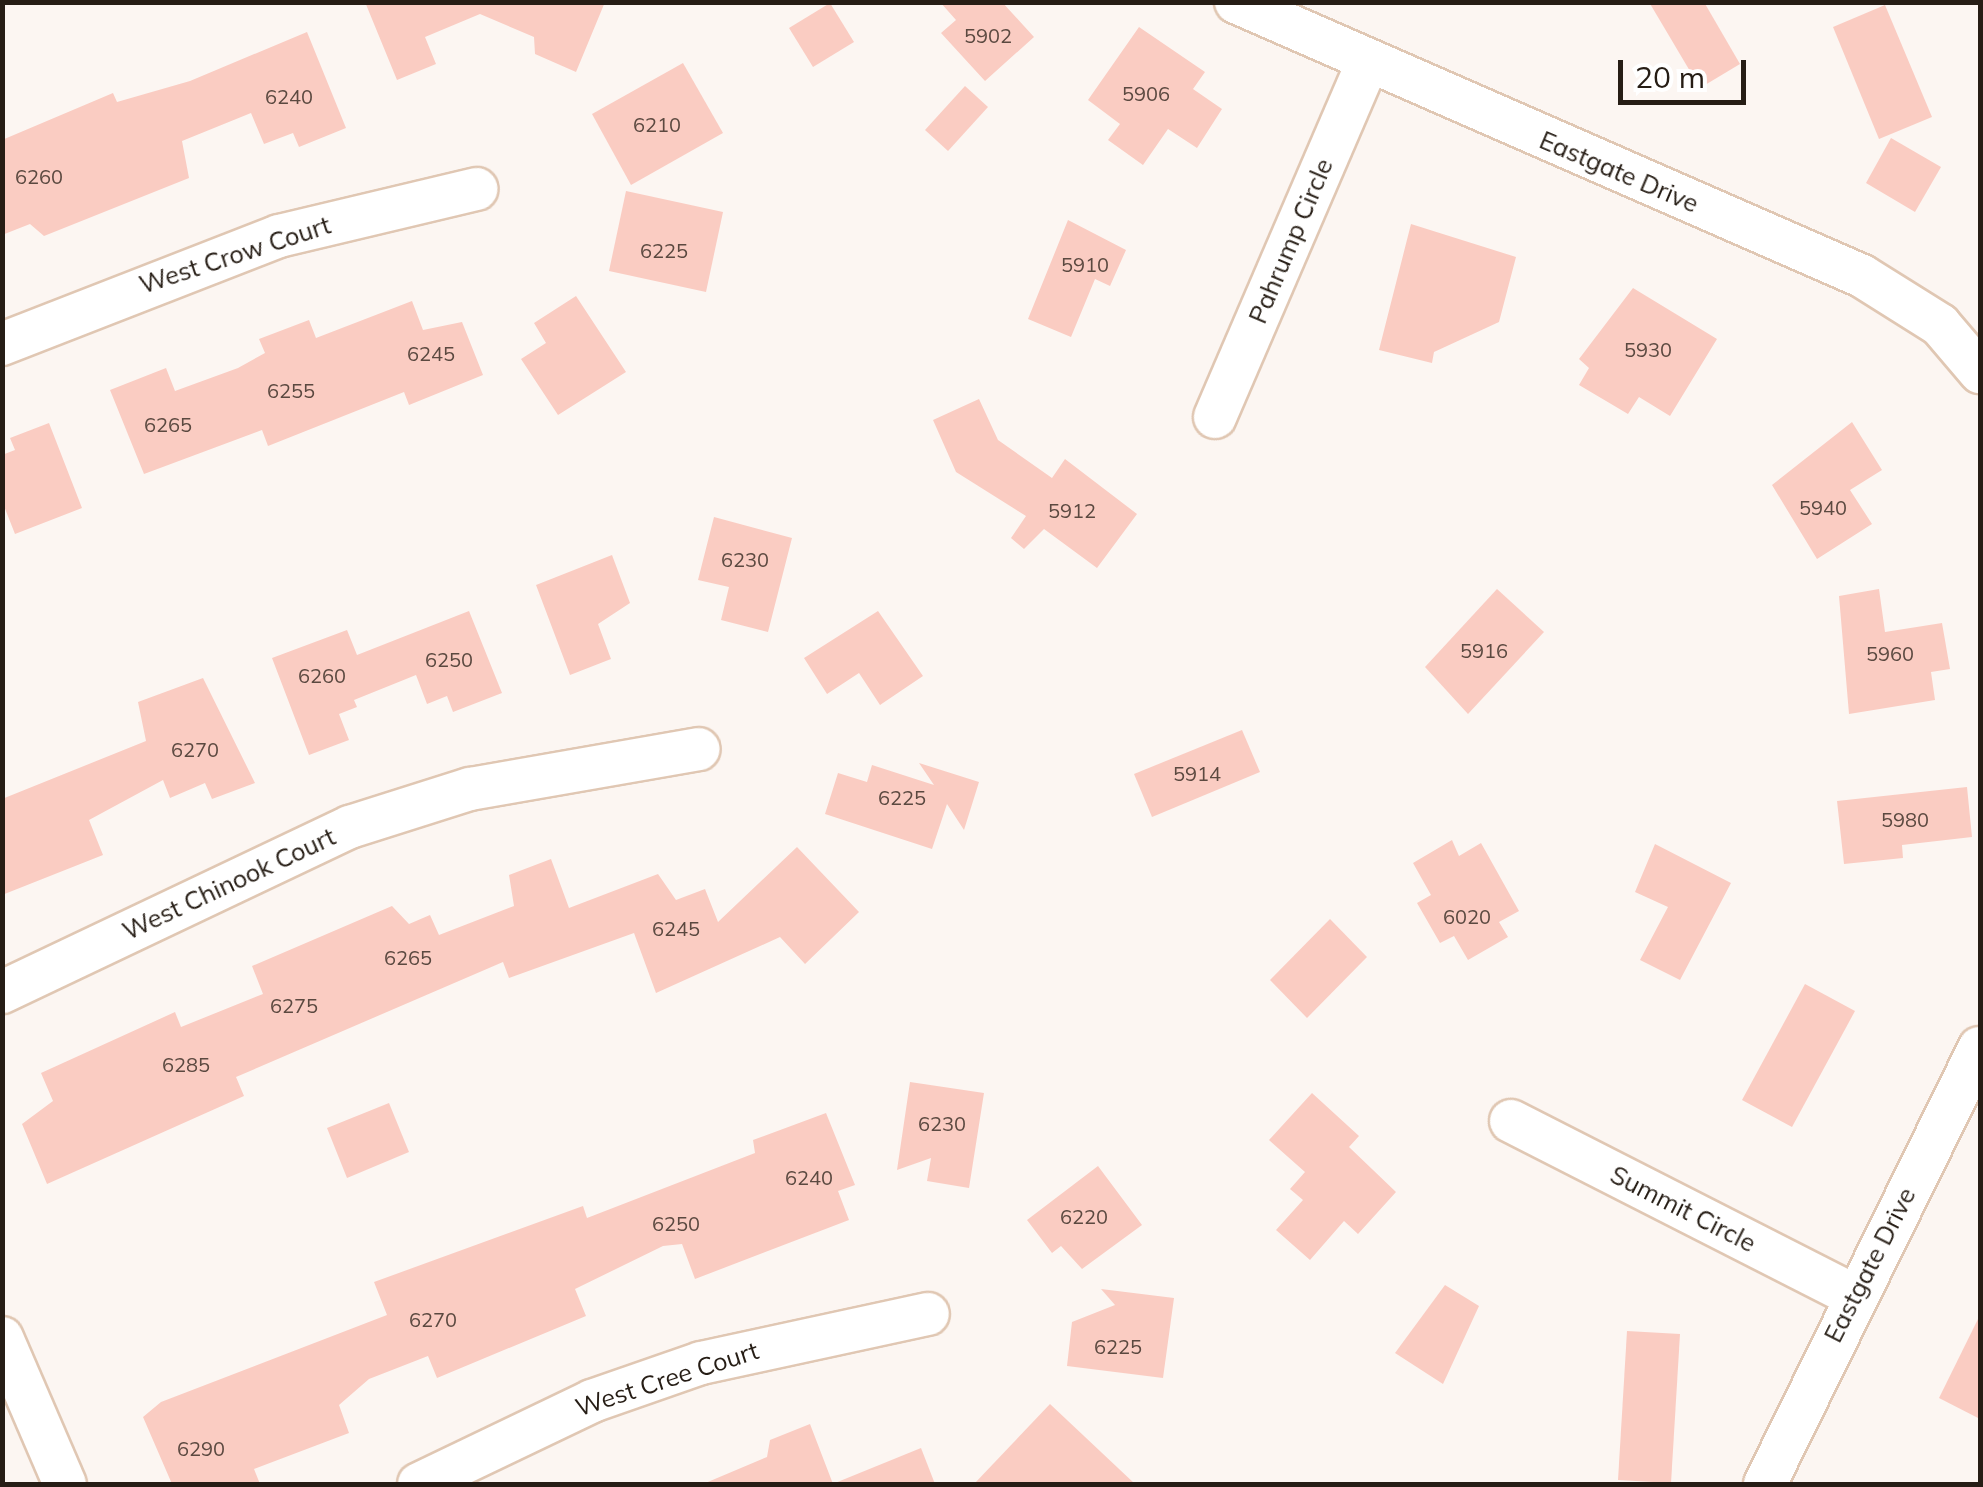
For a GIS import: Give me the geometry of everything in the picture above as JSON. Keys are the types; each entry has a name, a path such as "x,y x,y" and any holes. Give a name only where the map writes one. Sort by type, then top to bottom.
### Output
{"street":[{"name":"Eastgate Drive","path":"1236,2 1368,64 1862,276 1940,325 1980,372"},
{"name":"Pahrump Circle","path":"1216,418 1368,64"},
{"name":"West Crow Court","path":"2,344 279,236 476,189"},
{"name":"West Chinook Court","path":"2,992 350,827 470,789 699,750"},
{"name":"Eastgate Drive","path":"1766,1484 1854,1296 1980,1048"},
{"name":"Summit Circle","path":"1512,1121 1854,1296"},
{"name":"West Cree Court","path":"419,1484 592,1400 701,1362 928,1314"},
{"path":"2,1338 64,1484"}],"building":[{"path":"365,2 605,2 576,72 535,54 534,37 480,14 425,37 436,64 397,80"},
{"path":"940,2 1002,2 1034,37 985,81 941,33 956,20"},
{"path":"1649,2 1704,2 1740,64 1700,88"},
{"path":"830,3 854,42 813,67 789,28"},
{"path":"1885,5 1932,117 1879,139 1833,27"},
{"path":"1139,27 1205,72 1193,89 1222,109 1197,148 1168,129 1143,165 1108,140 1120,124 1088,100"},
{"path":"307,32 346,128 299,147 293,133 264,144 251,113 182,141 189,178 44,236 30,224 2,235 2,140 113,93 117,102 190,81"},
{"path":"683,63 723,133 631,185 592,114"},
{"path":"965,86 988,107 948,151 925,130"},
{"path":"1891,138 1941,167 1915,212 1866,183"},
{"path":"626,191 723,212 706,292 609,271"},
{"path":"1068,220 1126,250 1110,286 1095,279 1071,337 1028,319"},
{"path":"1411,224 1516,257 1499,322 1434,352 1432,363 1379,350"},
{"path":"1633,288 1717,339 1670,416 1639,397 1628,414 1579,385 1589,368 1579,359"},
{"path":"576,296 626,372 558,415 521,359 546,343 534,323"},
{"path":"412,301 423,330 462,322 483,375 409,405 404,392 268,446 262,430 144,474 110,390 166,368 175,391 238,368 265,353 259,339 309,320 316,338"},
{"path":"979,399 998,440 1052,478 1065,459 1137,514 1097,568 1044,529 1024,549 1011,538 1026,516 956,472 933,420"},
{"path":"1852,422 1882,470 1850,490 1872,524 1817,559 1772,485"},
{"path":"49,423 82,508 15,534 2,501 2,455 15,450 10,438"},
{"path":"714,517 792,538 768,632 721,620 729,587 698,580"},
{"path":"612,555 630,603 598,624 611,659 570,675 536,585"},
{"path":"1497,589 1544,632 1468,714 1425,667"},
{"path":"1879,589 1885,632 1942,623 1950,669 1931,672 1935,700 1849,714 1839,596"},
{"path":"469,611 502,693 453,712 447,696 427,704 416,675 354,700 357,707 339,714 349,740 309,755 272,658 347,630 357,655"},
{"path":"878,611 923,676 880,705 859,673 827,694 804,658"},
{"path":"203,678 255,783 212,799 205,783 170,798 163,780 89,820 103,855 2,895 2,799 146,741 138,702"},
{"path":"1242,730 1260,772 1152,817 1134,774"},
{"path":"919,763 979,782 964,830 947,804 932,849 825,814 838,773 867,782 872,765 934,785"},
{"path":"1967,787 1972,837 1902,845 1903,858 1844,864 1837,801"},
{"path":"1452,840 1459,856 1481,843 1519,911 1499,922 1508,937 1468,960 1454,936 1440,943 1417,903 1431,895 1413,863"},
{"path":"1655,844 1731,883 1680,980 1640,960 1668,907 1635,892"},
{"path":"797,847 859,912 805,964 780,937 656,993 634,933 509,978 503,962 236,1077 244,1096 47,1184 22,1124 53,1101 41,1073 175,1012 181,1027 263,994 252,966 392,906 409,924 430,915 439,935 514,906 509,875 551,859 569,908 658,874 676,900 705,889 718,922"},
{"path":"1330,919 1367,957 1307,1018 1270,980"},
{"path":"1805,984 1855,1011 1792,1127 1742,1100"},
{"path":"910,1082 984,1093 969,1188 927,1181 931,1158 897,1170"},
{"path":"1312,1093 1359,1136 1349,1147 1396,1192 1358,1234 1344,1221 1310,1260 1276,1230 1303,1200 1290,1189 1305,1172 1269,1140"},
{"path":"389,1103 409,1152 347,1178 327,1128"},
{"path":"826,1113 855,1185 838,1191 849,1220 695,1279 682,1244 663,1246 575,1289 586,1316 437,1378 428,1356 369,1379 339,1405 349,1433 254,1469 260,1484 172,1484 143,1417 161,1402 387,1315 374,1282 583,1206 587,1218 755,1153 753,1140"},
{"path":"1098,1166 1142,1225 1082,1269 1061,1246 1052,1253 1027,1220"},
{"path":"1445,1285 1479,1306 1443,1384 1395,1353"},
{"path":"1101,1289 1174,1298 1163,1378 1067,1366 1072,1322 1115,1305"},
{"path":"1980,1315 1980,1419 1939,1398"},
{"path":"1627,1331 1680,1334 1671,1483 1618,1480"},
{"path":"1050,1404 1135,1484 974,1484"},
{"path":"810,1424 833,1484 703,1484 767,1457 770,1440"},
{"path":"921,1448 935,1484 835,1484 835,1483"}]}
